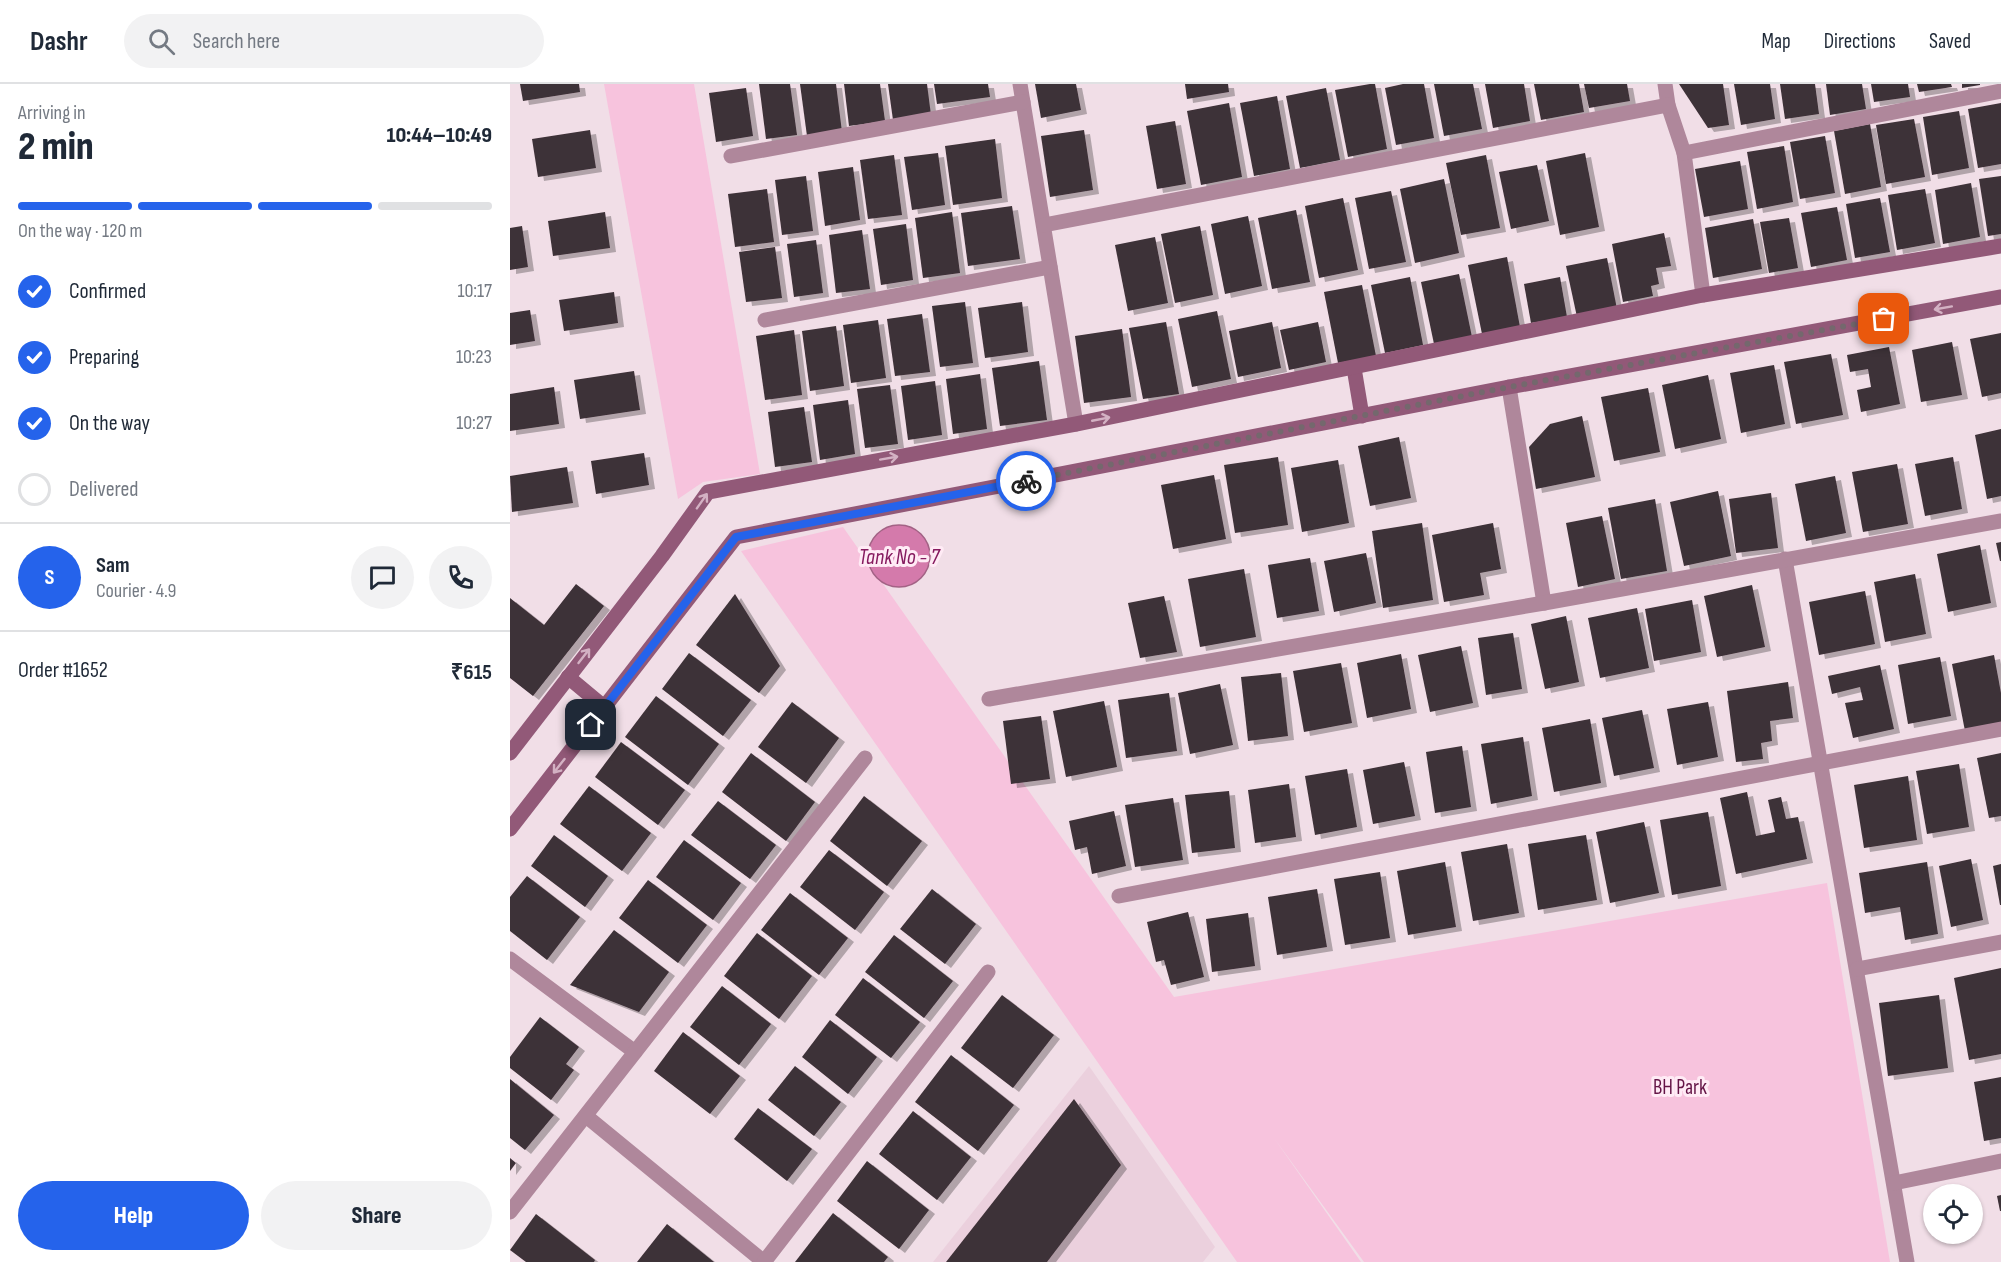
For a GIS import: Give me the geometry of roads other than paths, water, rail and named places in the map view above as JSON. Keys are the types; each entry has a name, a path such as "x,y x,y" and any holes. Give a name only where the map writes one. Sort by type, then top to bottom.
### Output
{"main road":[{"path":"510,753 662,556 708,492 1076,424 1703,295 2001,246"},
{"path":"510,829 736,537 1509,387 2001,297"},
{"path":"1354,368 1362,416"},
{"path":"568,677 604,707"}],"street":[{"path":"1020,84 1076,424"},
{"path":"1665,84 1668,105 1684,153 1703,295"},
{"path":"1684,153 2001,91"},
{"path":"731,156 1023,102"},
{"path":"1044,225 1668,105"},
{"path":"765,320 1050,267"},
{"path":"1509,387 1544,603"},
{"path":"989,699 2001,521"},
{"path":"1785,559 1907,1262"},
{"path":"1119,896 2001,729"},
{"path":"510,1212 865,758"},
{"path":"1857,969 2001,942"},
{"path":"510,959 635,1052"},
{"path":"586,1116 764,1262 988,972"},
{"path":"1894,1184 2001,1161"}],"water":[{"name":"Tank No - 7","path":"899,525 911,527 921,534 928,544 930,556 928,568 921,578 911,585 899,587 887,585 877,578 870,568 868,556 870,544 877,534 887,527"}],"park label":[{"name":"BH Park","path":"1680,1087"}]}
